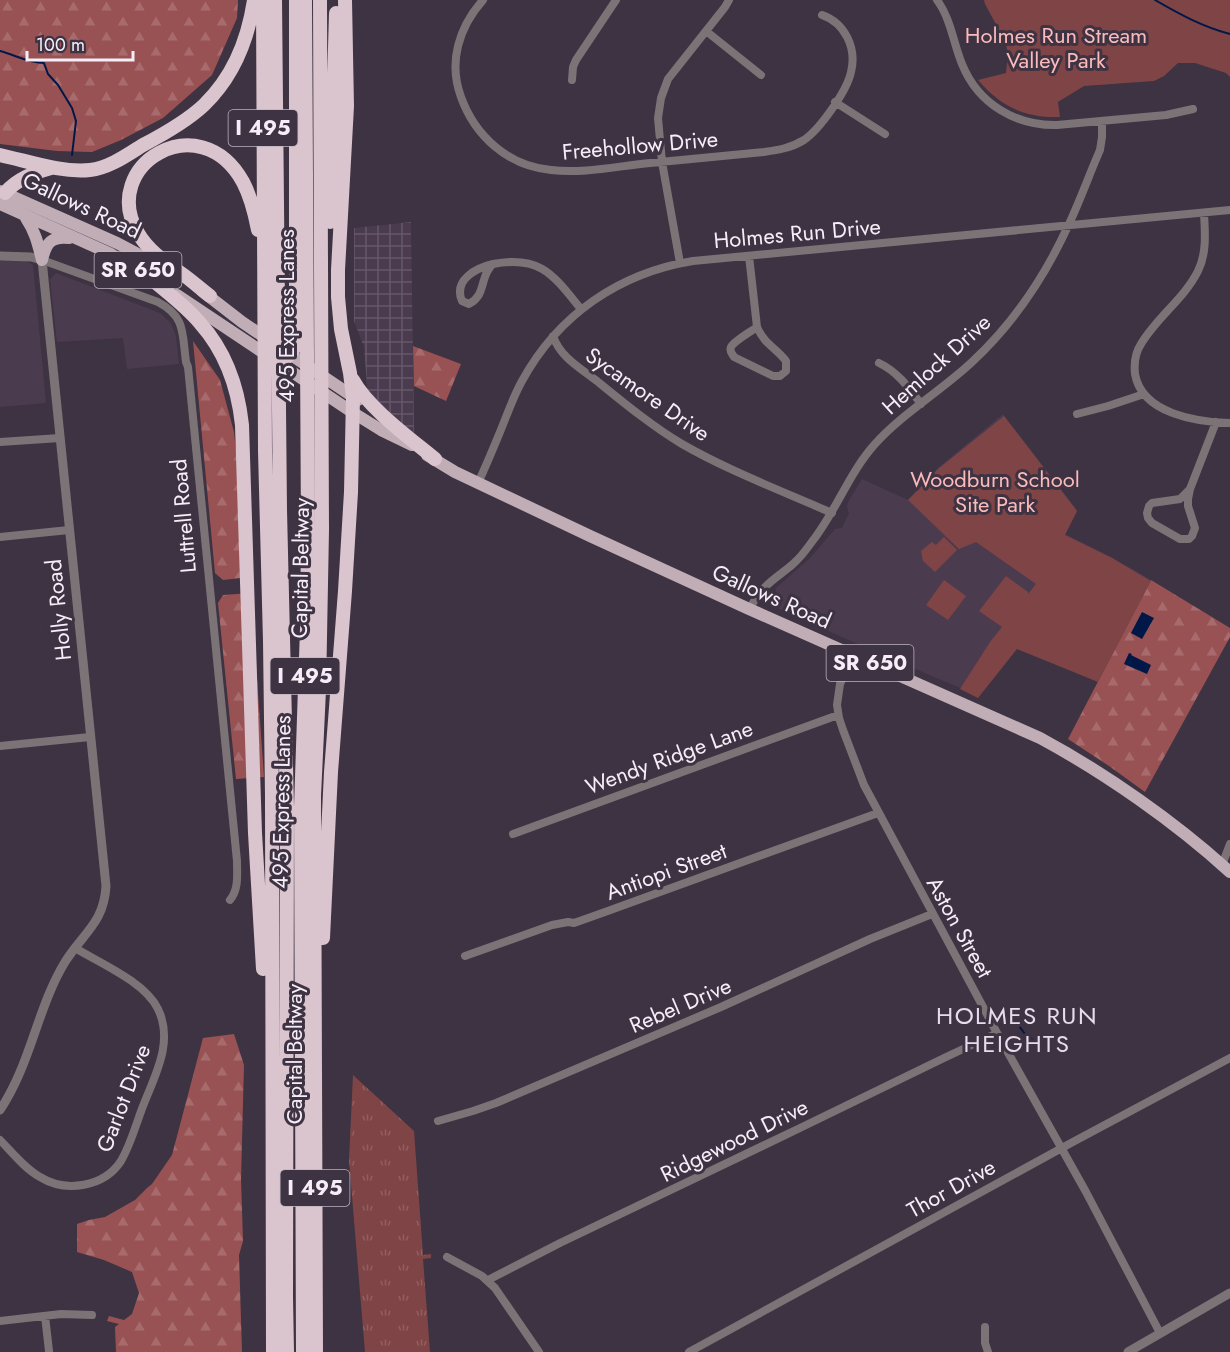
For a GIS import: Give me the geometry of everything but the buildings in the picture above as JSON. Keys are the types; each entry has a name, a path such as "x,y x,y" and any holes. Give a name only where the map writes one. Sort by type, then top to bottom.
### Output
{"highway":[{"path":"0,155 53,168 97,169 120,159 165,133 202,106 225,81 248,29 254,0"},
{"name":"Capital Beltway","path":"262,0 265,451 270,665 273,1352"},
{"name":"495 Express Lanes","path":"275,0 280,510 287,807 287,1352"},
{"path":"288,0 288,172 292,337"},
{"path":"285,356 292,337 296,0"},
{"name":"495 Express Lanes","path":"303,1352 301,819 308,532 306,0"},
{"name":"Capital Beltway","path":"316,1352 314,796 319,690 322,530 320,0"},
{"path":"322,530 337,0"},
{"path":"345,0 346,106 338,270 341,329 350,373 357,388 435,459"},
{"path":"210,296 154,254 136,230 129,204 132,184 137,173 155,155 176,146 196,146 211,150 227,162 247,190 255,214 264,257"},
{"path":"1,197 19,180 53,168"},
{"path":"148,276 200,322 215,343 228,367 240,406 255,833 262,955 272,1068"},
{"path":"315,1023 325,912 330,795 351,492 352,412 348,393 350,373"}],"main road":[{"name":"Gallows Road","path":"1,197 25,217 111,254 242,338 285,356 348,393 411,444 455,472 749,609 1063,750 1154,811 1226,868"},
{"name":"Gallows Road","path":"1,197 133,251 162,267 210,296 340,404 381,430 411,444"},
{"path":"25,217 36,235 42,260"},
{"path":"42,260 45,249 54,238 76,239"}],"street":[{"name":"Freehollow Drive","path":"483,0 461,32 456,52 459,93 477,129 490,143 509,157 528,166 551,171 591,169 789,148 811,135 818,127 846,85 852,69 850,44 840,26 834,20 822,15"},
{"path":"680,264 662,162 659,108 664,88 673,72 729,0"},
{"path":"937,0 950,23 967,75 979,93 994,106 1015,118 1042,125 1069,124 1166,115 1193,109"},
{"path":"572,80 576,60 612,1"},
{"path":"706,31 761,75"},
{"path":"836,102 885,134"},
{"name":"Hemlock Drive","path":"749,609 765,587 794,563 811,543 832,513 850,478 874,446 899,421 973,362 1009,322 1039,280 1068,225 1100,150 1102,121"},
{"name":"Holmes Run Drive","path":"478,483 521,383 553,336 581,309 609,290 660,268 749,256 1230,210"},
{"path":"1204,213 1204,254 1198,272 1148,333 1137,351 1134,369 1136,379 1144,394 1155,405 1167,411 1198,419 1230,423"},
{"name":"Luttrell Road","path":"0,256 31,256 158,302 173,311 180,322 188,367 237,861 237,884 235,894 230,900"},
{"path":"749,256 755,318 766,343 786,361 786,370 780,376 773,376 732,354 732,346 758,327"},
{"name":"Holly Road","path":"0,1110 15,1085 58,975 99,917 106,886 42,260"},
{"path":"493,264 486,274 483,287 476,300 469,304 462,301 460,291 465,279 475,270 493,264 517,261 537,266 557,279 581,309"},
{"name":"Sycamore Drive","path":"553,336 564,356 631,409 681,443 718,463 832,513"},
{"path":"879,363 898,375 921,404"},
{"path":"1077,414 1144,394"},
{"path":"1190,489 1180,498 1149,506 1147,513 1150,521 1180,539 1189,539 1192,536 1195,528 1188,506 1188,496 1216,422"},
{"path":"0,442 60,438"},
{"path":"0,537 69,531"},
{"name":"Aston Street","path":"853,655 840,684 837,701 838,715 856,768 870,799 1160,1333"},
{"name":"Wendy Ridge Lane","path":"513,834 838,715"},
{"path":"0,746 90,736"},
{"name":"Antiopi Street","path":"465,956 552,925 574,923 878,813"},
{"path":"1226,868 1230,844"},
{"name":"Rebel Drive","path":"438,1121 496,1102 721,1007 870,939 932,914"},
{"name":"Garlot Drive","path":"0,1140 41,1178 51,1183 72,1186 93,1183 109,1174 122,1159 135,1128 162,1057 165,1037 162,1017 152,999 138,985 75,948"},
{"name":"Ridgewood Drive","path":"488,1280 560,1243 997,1034"},
{"name":"Thor Drive","path":"689,1352 1230,1058"},
{"path":"447,1257 488,1280 539,1352"},
{"path":"1128,1352 1230,1293"},
{"path":"0,1321 61,1314 92,1315"},
{"path":"45,1316 50,1351"},
{"path":"985,1327 985,1343 988,1352"}],"shaded area":[{"path":"411,222 414,433 368,397 364,347 354,321 354,228"},
{"path":"24,260 33,265 46,403 0,407 0,261"},
{"path":"56,273 160,313 171,323 176,336 179,364 127,369 123,338 57,342 50,279"},
{"path":"1003,414 1077,510 1065,534 1151,580 1098,680 1012,634 979,696 779,609 774,599 776,588 811,557 835,529 842,528 849,513 848,502 862,479 908,500 939,467"}],"green space":[{"path":"0,0 238,0 237,18 212,75 163,118 92,152 57,151 0,144"},
{"name":"Holmes Run Stream Valley Park","path":"984,0 1230,0 1230,77 1226,73 1195,63 1178,63 1164,76 1154,81 1084,86 1058,102 1060,117 1025,113 1005,104 978,80 1006,73 1008,53 1005,41"},
{"path":"193,341 220,380 234,432 249,577 223,580 215,573"},
{"path":"413,346 461,364 446,401 414,386"},
{"name":"Woodburn School Site Park","path":"1004,416 1077,511 1065,535 1112,558 1151,581 1098,682 1017,649 978,698 960,689 1002,627 979,611 1006,576 1028,594 1036,584 976,542 959,549 908,500 938,469"},
{"path":"944,537 957,550 935,572 923,561 921,551 932,542 936,545"},
{"path":"944,580 966,596 948,620 926,605"},
{"path":"1151,580 1230,628 1230,637 1145,792 1068,739"},
{"path":"251,593 264,777 236,779 218,603 223,595"},
{"path":"234,1034 244,1065 241,1179 243,1241 239,1255 242,1352 116,1352 115,1327 119,1324 107,1321 109,1316 124,1320 132,1314 139,1293 132,1272 77,1252 77,1224 105,1217 135,1200 152,1184 172,1155 203,1038"},
{"path":"353,1075 414,1131 423,1255 431,1254 431,1258 423,1259 430,1352 365,1352 349,1160"}],"water":[{"path":"1142,612 1154,618 1142,639 1131,633"},
{"path":"1129,653 1151,665 1147,674 1124,664"}],"waterway":[{"path":"1155,0 1191,20 1230,34"},
{"path":"0,51 44,63 48,74 58,85 72,108 76,121 72,155"},
{"path":"1010,1014 1025,1034 1033,1040"}],"district":[{"name":"HOLMES RUN HEIGHTS","path":"1017,1030"}]}
